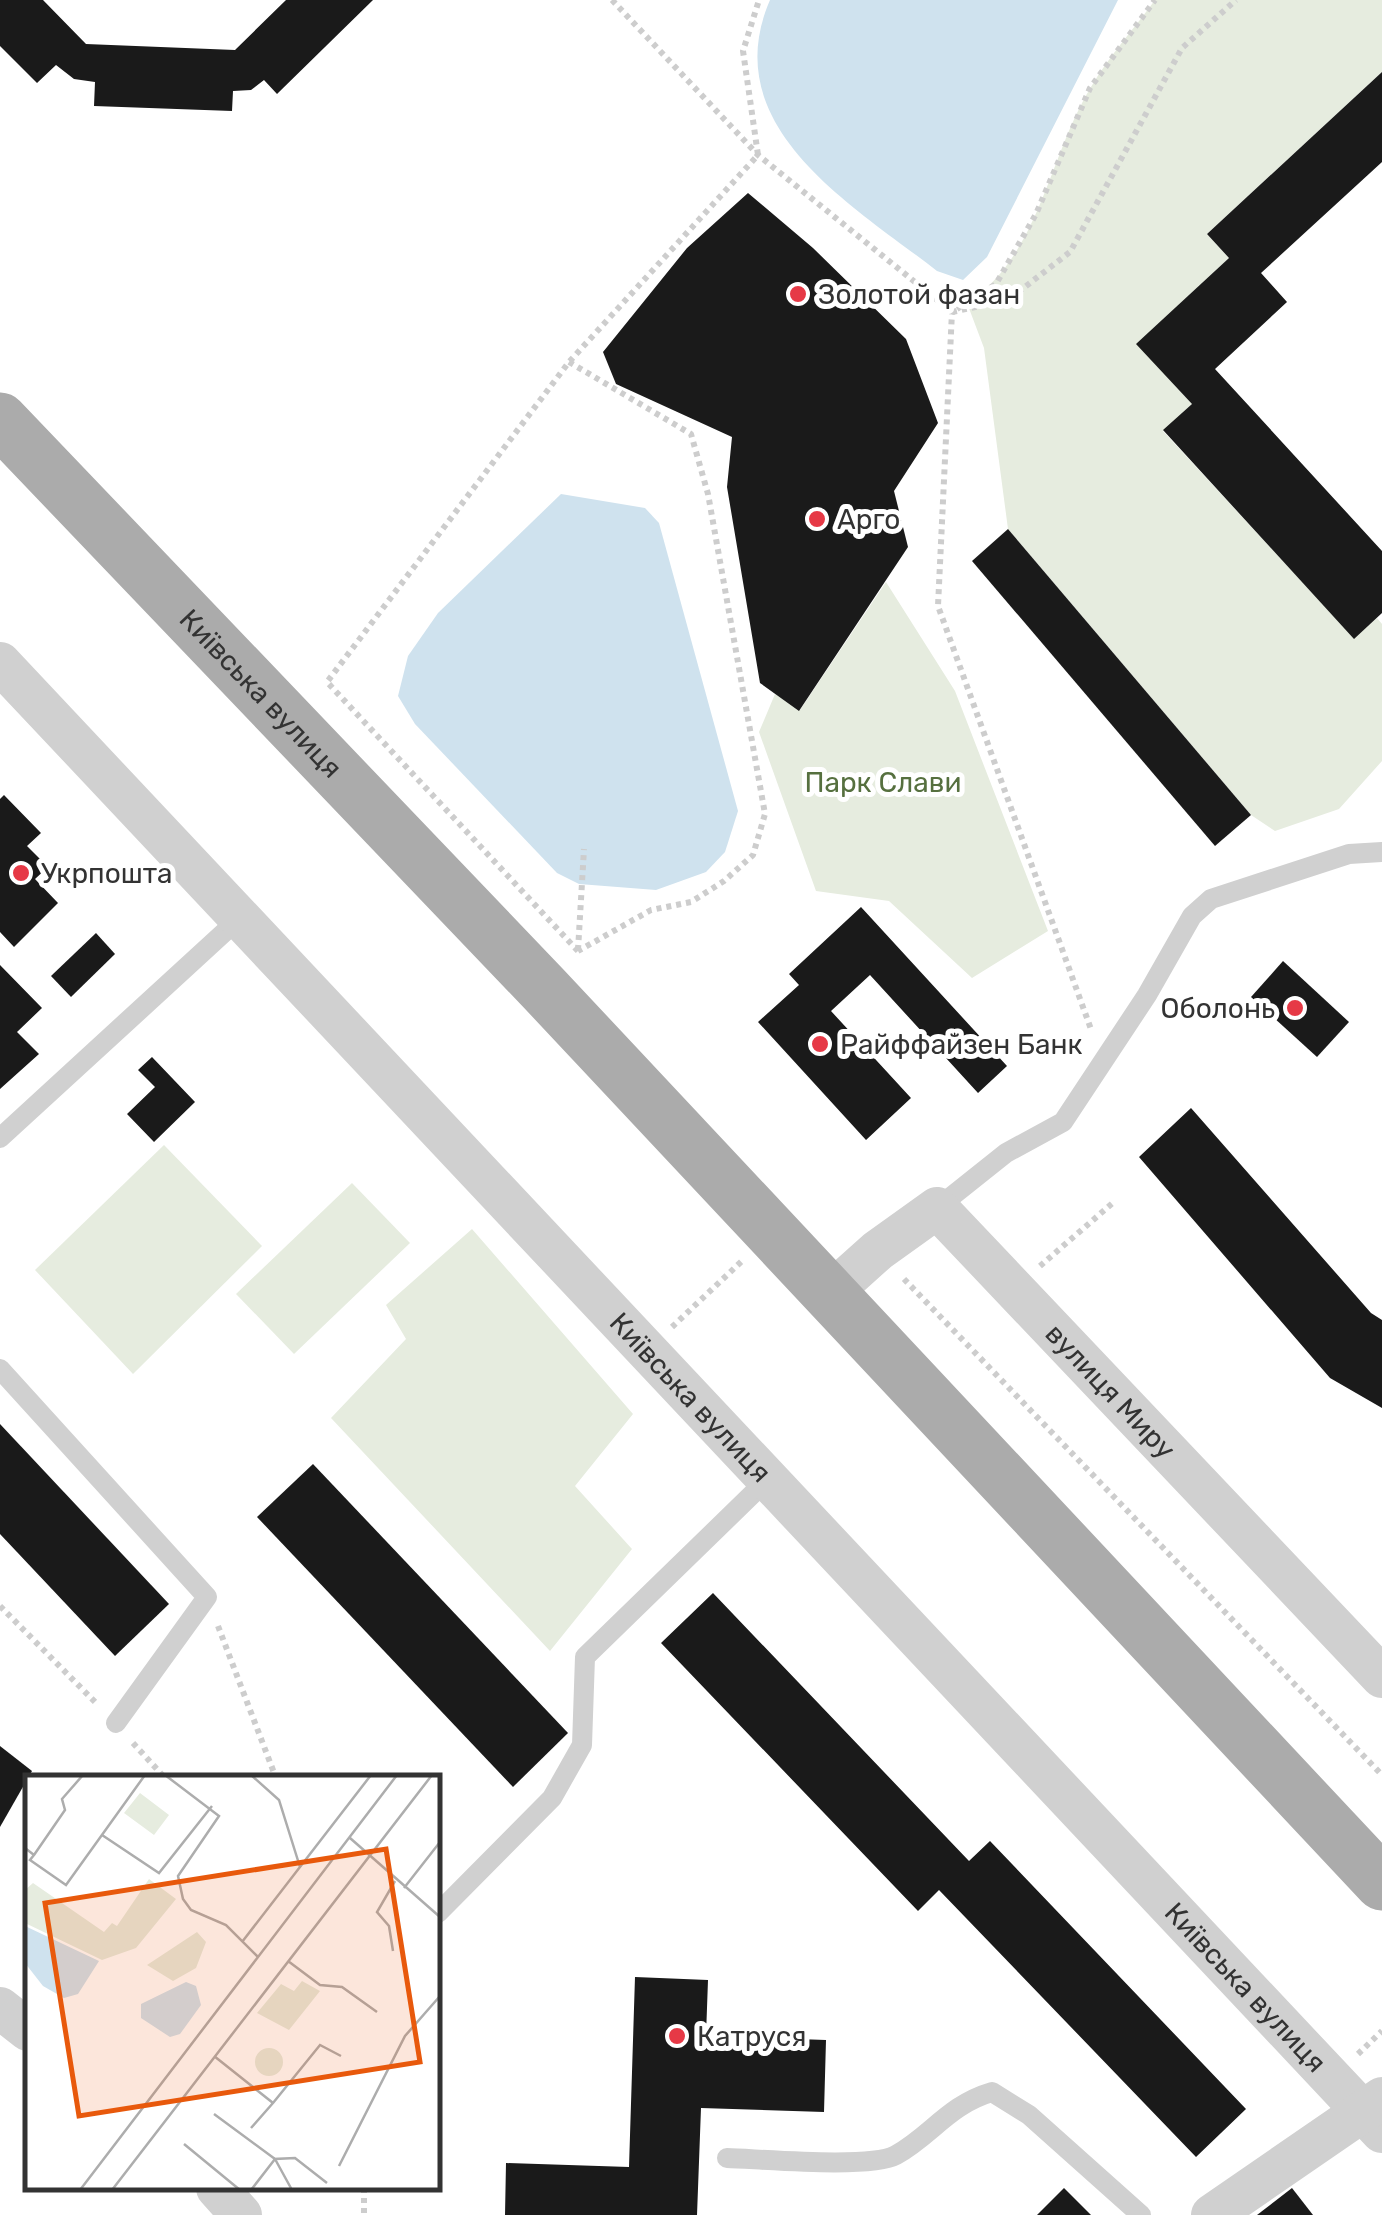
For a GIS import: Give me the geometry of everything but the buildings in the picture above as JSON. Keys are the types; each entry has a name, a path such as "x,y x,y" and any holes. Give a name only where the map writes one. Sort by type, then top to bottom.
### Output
{"main road":[{"name":"Київська вулиця","path":"0,420 272,700 1382,1883"}],"street":[{"name":"Київська вулиця","path":"0,663 1376,2114"},
{"path":"828,1295 878,1251 937,1208"},
{"name":"вулиця Миру","path":"937,1208 1373,1657"},
{"path":"0,2008 25,2028"},
{"path":"1212,2215 1376,2114"},
{"path":"219,2190 241,2215"}],"lane":[{"path":"937,1208 1006,1154 1063,1122 1192,916 1211,898 1349,854 1382,852"},
{"path":"0,1138 242,916"},
{"path":"0,1369 207,1597 116,1724"},
{"path":"440,1910 552,1798 582,1745 585,1656 770,1478"},
{"path":"726,2158 845,2161 894,2156 971,2098 992,2092 1029,2115 1141,2215"}],"path":[{"path":"612,0 758,154 952,312"},
{"path":"758,154 743,51 760,0"},
{"path":"952,312 996,284 1036,214 1090,88 1155,0"},
{"path":"952,312 1008,300 1070,252 1182,48 1236,0"},
{"path":"578,952 328,682 569,362 758,154"},
{"path":"952,312 938,606 1103,1063"},
{"path":"569,362 690,434 708,494 766,814 753,855 724,881 692,902 651,910 578,952"},
{"path":"578,952 584,849"},
{"path":"1032,1273 1115,1201"},
{"path":"878,1251 1382,1775"},
{"path":"650,1349 746,1257"},
{"path":"207,1597 275,1775"},
{"path":"0,1606 161,1775"}],"green space":[{"path":"1155,0 1382,0 1382,72 1207,234 1229,258 1137,344 1192,404 1163,431 1354,638 1377,618 1382,624 1382,761 1339,809 1275,831 1251,815 1008,529 984,348 967,303 992,283 1011,259 1027,232 1091,87"},
{"name":"Парк Слави","path":"886,582 955,691 1048,931 972,978 889,901 816,891 759,732 775,694 800,710"},
{"path":"164,1145 262,1246 133,1374 35,1270"},
{"path":"352,1183 410,1243 294,1354 236,1294"},
{"path":"472,1229 633,1414 575,1486 632,1549 550,1651 331,1418 406,1339 386,1305"}],"water":[{"path":"770,0 1118,0 987,257 963,280 937,271 833,190 801,158 777,124 761,87 758,45"},
{"path":"561,494 645,508 659,523 738,811 725,852 706,872 656,890 579,884 557,873 415,724 398,696 408,656 438,613"}],"place":[{"name":"Золотой фазан","path":"798,294"},
{"name":"Арго","path":"817,519"},
{"name":"Укрпошта","path":"21,873"},
{"name":"Оболонь","path":"1295,1008"},
{"name":"Райффайзен Банк","path":"820,1044"},
{"name":"Катруся","path":"677,2036"}]}
